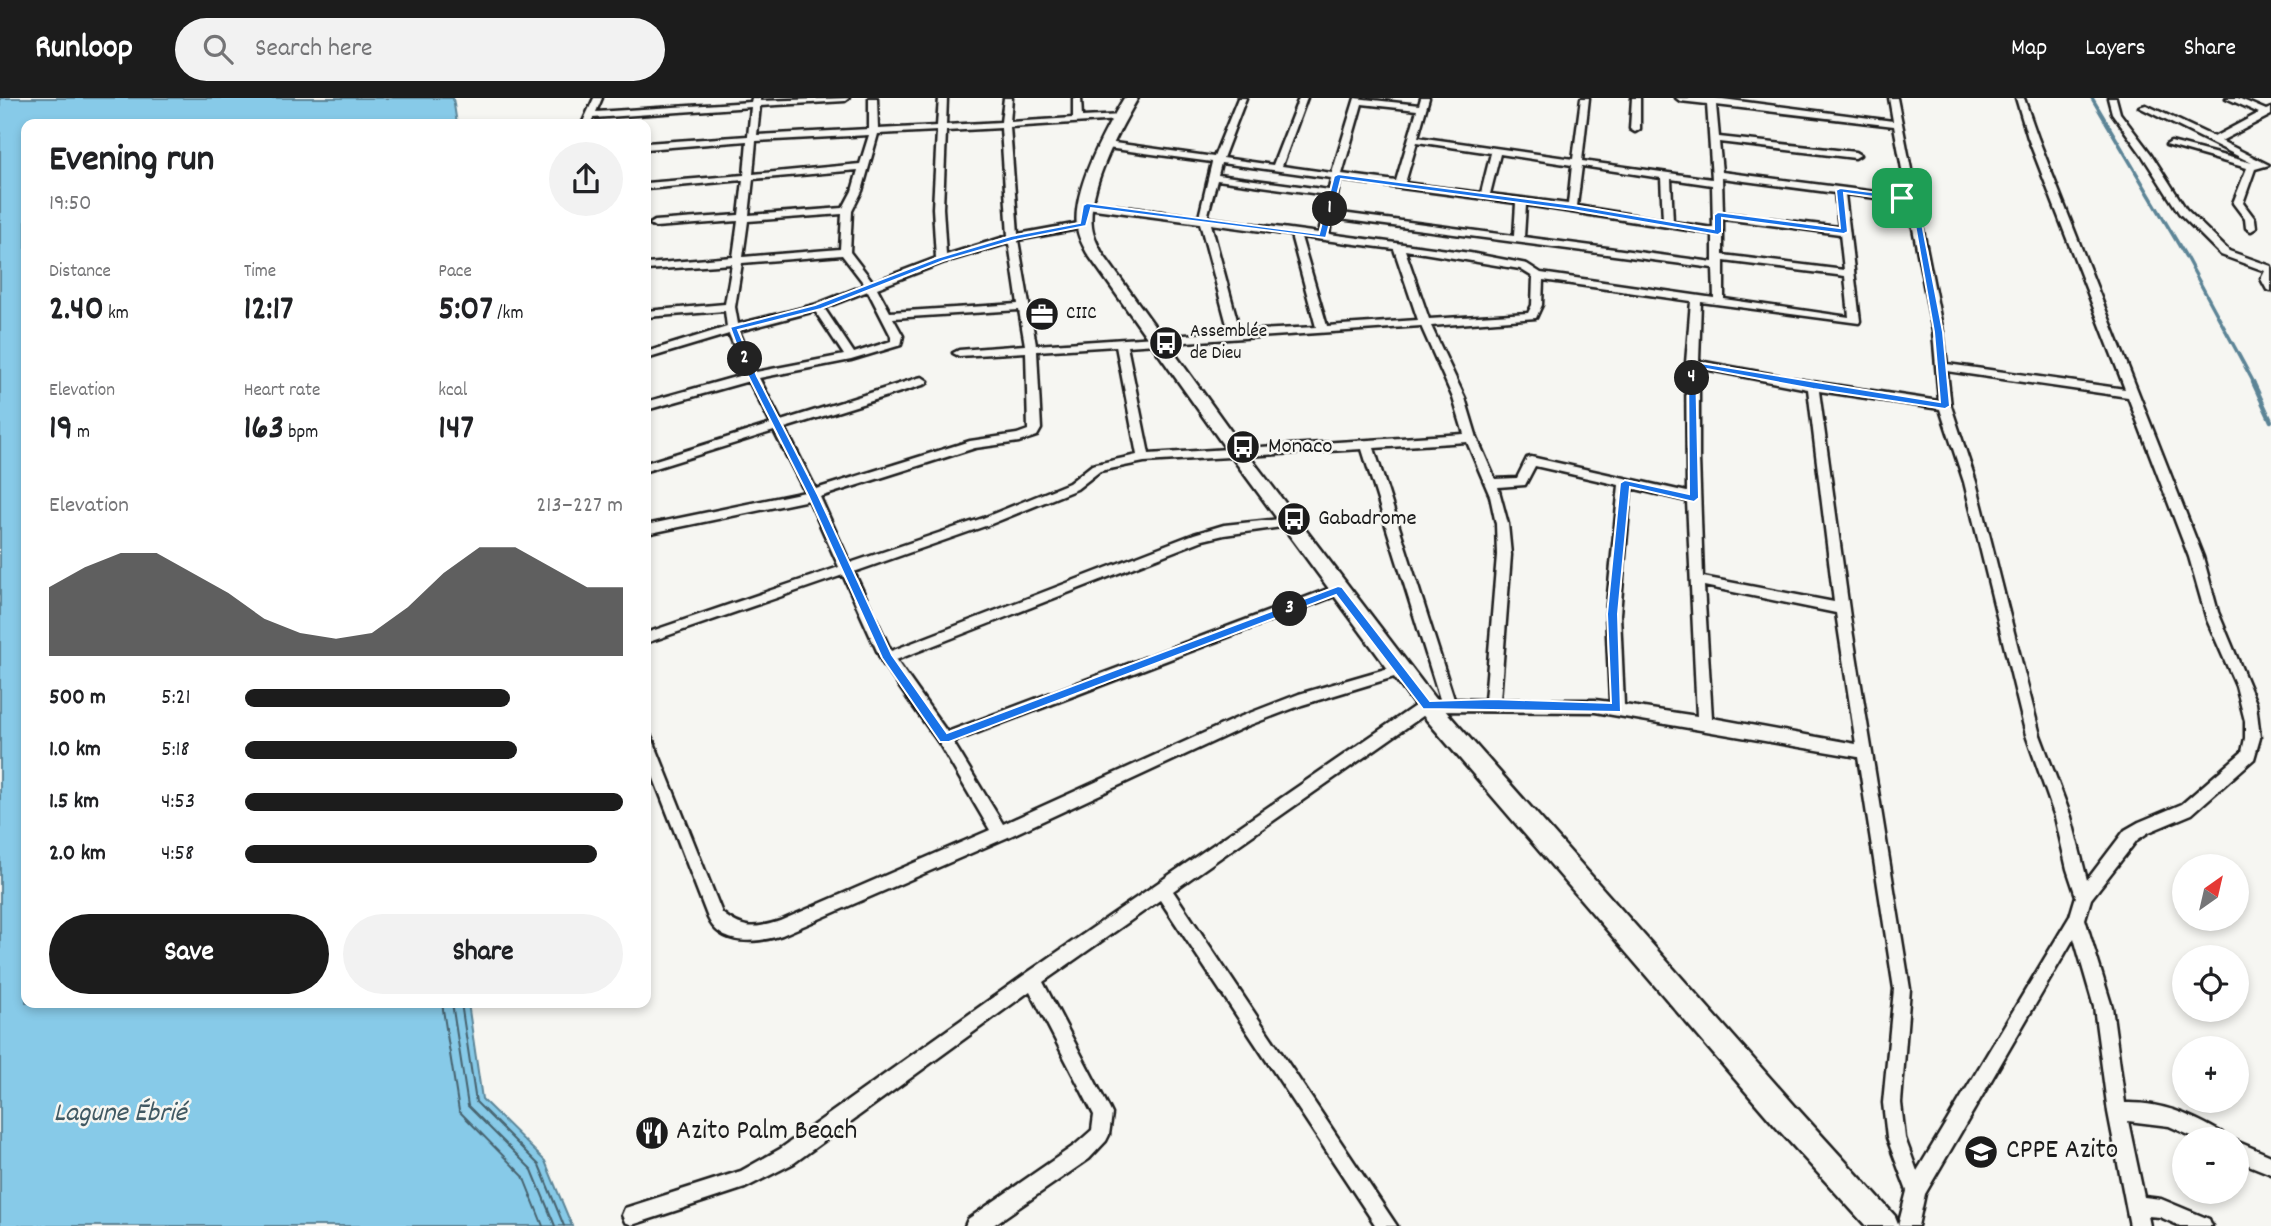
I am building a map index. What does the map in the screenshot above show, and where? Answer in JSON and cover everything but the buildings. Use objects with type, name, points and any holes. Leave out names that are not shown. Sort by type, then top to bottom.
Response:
[{"type":"street","points":[[589,119],[598,98]]},
{"type":"street","points":[[592,115],[755,101],[845,98]]},
{"type":"street","points":[[651,405],[752,376],[851,357],[897,343],[897,336],[872,288],[845,252],[847,211],[857,191],[874,132],[873,98]]},
{"type":"street","points":[[940,260],[938,208],[943,98]]},
{"type":"street","points":[[651,529],[813,495],[985,440],[1019,438],[1033,433],[1031,348],[1013,238],[1005,125],[1008,98]]},
{"type":"street","points":[[1077,98],[1078,121]]},
{"type":"street","points":[[1131,98],[1107,145],[1086,215],[1095,253],[1338,590],[1427,705],[1786,1117],[1885,1226]]},
{"type":"street","points":[[1235,334],[1203,220],[1217,160],[1242,98]]},
{"type":"street","points":[[1276,168],[1303,98]]},
{"type":"street","points":[[1573,208],[1585,98]]},
{"type":"street","points":[[1635,129],[1636,98]]},
{"type":"street","points":[[1680,98],[1898,124]]},
{"type":"street","points":[[1893,98],[1938,332],[1945,406],[1970,482],[2033,735],[2063,817],[2084,897]]},
{"type":"street","points":[[1908,1226],[1916,1191],[2077,919],[2084,897],[2131,835],[2187,809],[2249,755],[2254,743],[2247,699],[2208,603],[2196,556],[2020,98]]},
{"type":"street","points":[[2112,98],[2116,113],[2182,211],[2225,253],[2271,269],[2266,279],[2271,288]]},
{"type":"street","points":[[2230,98],[2268,112]]},
{"type":"street","points":[[1323,236],[1339,162],[1359,99],[1423,103],[1400,184]]},
{"type":"street","points":[[1711,100],[1718,179],[1720,303]]},
{"type":"street","points":[[755,101],[739,260],[730,307],[733,328],[752,376],[813,495],[887,658],[944,739],[1000,833]]},
{"type":"street","points":[[2143,107],[2269,166]]},
{"type":"street","points":[[2216,139],[2268,112]]},
{"type":"street","points":[[651,146],[751,137],[942,129],[1120,117]]},
{"type":"street","points":[[1413,139],[1667,176],[1840,190],[1914,200]]},
{"type":"street","points":[[1714,139],[1855,155]]},
{"type":"street","points":[[1107,145],[1573,208],[1718,232]]},
{"type":"street","points":[[2171,145],[2252,166],[2269,166]]},
{"type":"street","points":[[1485,196],[1496,152]]},
{"type":"street","points":[[2251,228],[2250,219],[2238,203],[2252,166]]},
{"type":"street","points":[[651,186],[862,167]]},
{"type":"street","points":[[1667,176],[1668,222]]},
{"type":"street","points":[[1212,177],[1333,193]]},
{"type":"street","points":[[651,354],[733,328],[818,307],[940,260],[1086,215],[1203,220],[1398,246],[1505,262],[1523,266],[1538,276],[1855,321],[1840,190]]},
{"type":"street","points":[[1519,239],[1521,201]]},
{"type":"street","points":[[655,224],[847,211]]},
{"type":"street","points":[[1328,214],[1519,239],[1850,274]]},
{"type":"street","points":[[1718,215],[1844,232]]},
{"type":"street","points":[[1295,233],[1322,330]]},
{"type":"street","points":[[1398,246],[1425,324],[1459,398],[1502,524],[1504,555],[1492,704]]},
{"type":"street","points":[[651,267],[845,252]]},
{"type":"street","points":[[959,353],[1532,316],[1537,305],[1538,276]]},
{"type":"street","points":[[1696,300],[1692,363],[1694,498],[1705,723]]},
{"type":"street","points":[[651,314],[730,307]]},
{"type":"street","points":[[818,307],[851,357]]},
{"type":"street","points":[[886,315],[1024,307]]},
{"type":"street","points":[[1121,342],[1144,458]]},
{"type":"street","points":[[1692,363],[1813,386],[1945,406]]},
{"type":"street","points":[[1941,367],[2132,394]]},
{"type":"street","points":[[651,465],[922,381]]},
{"type":"street","points":[[1813,386],[1843,609],[1902,989],[1893,1088],[1893,1120],[1898,1146],[1916,1191]]},
{"type":"street","points":[[651,636],[988,522],[1073,486],[1096,468],[1144,458],[1471,438]]},
{"type":"street","points":[[1366,443],[1449,705]]},
{"type":"street","points":[[1490,483],[1521,482],[1531,461],[1694,498]]},
{"type":"street","points":[[1617,708],[1613,614],[1625,483]]},
{"type":"street","points":[[887,658],[1199,537],[1224,530],[1289,522]]},
{"type":"street","points":[[1696,580],[1843,609]]},
{"type":"street","points":[[944,739],[1338,590]]},
{"type":"street","points":[[651,753],[716,918],[731,932],[755,936],[782,928],[1000,833],[1242,722],[1299,700],[1399,670]]},
{"type":"street","points":[[632,1215],[745,1179],[787,1156],[1033,979],[1427,705],[1617,708],[1865,751]]},
{"type":"street","points":[[1163,890],[1387,1226]]},
{"type":"street","points":[[2077,919],[2104,1007],[2117,1112],[2140,1226]]},
{"type":"street","points":[[975,1226],[1082,1152],[1100,1135],[1103,1114],[1033,979]]},
{"type":"street","points":[[2117,1112],[2147,1110],[2164,1113],[2192,1127]]},
{"type":"street","points":[[2249,1156],[2271,1165]]},
{"type":"street","points":[[2138,1206],[2161,1208],[2202,1226]]},
{"type":"water","name":"Lagune Ébrié","points":[[0,98],[453,98],[456,119],[21,119],[21,1008],[469,1008],[482,1099],[545,1161],[572,1226],[0,1226]]},
{"type":"waterway","points":[[2092,98],[2186,257],[2254,383]]},
{"type":"waterway","points":[[2253,382],[2271,421]]},
{"type":"place","name":"CIIC","points":[[1042,314]]},
{"type":"place","name":"Assemblée de Dieu","points":[[1166,343]]},
{"type":"place","name":"Monaco","points":[[1243,447]]},
{"type":"place","name":"Gabadrome","points":[[1294,519]]},
{"type":"place","name":"Azito Palm Beach","points":[[652,1133]]},
{"type":"place","name":"CPPE Azito","points":[[1981,1152]]},
{"type":"route","points":[[1338,176],[1668,222],[1718,232],[1718,215],[1844,232],[1840,190],[1902,198],[1914,200],[1938,332],[1945,406],[1813,386],[1692,363],[1694,498],[1625,483],[1614,580],[1617,708],[1427,705],[1338,590],[944,739],[887,658],[813,495],[752,376],[733,328],[818,307],[940,260],[1013,238],[1084,225],[1087,205],[1323,236],[1338,176]]}]
